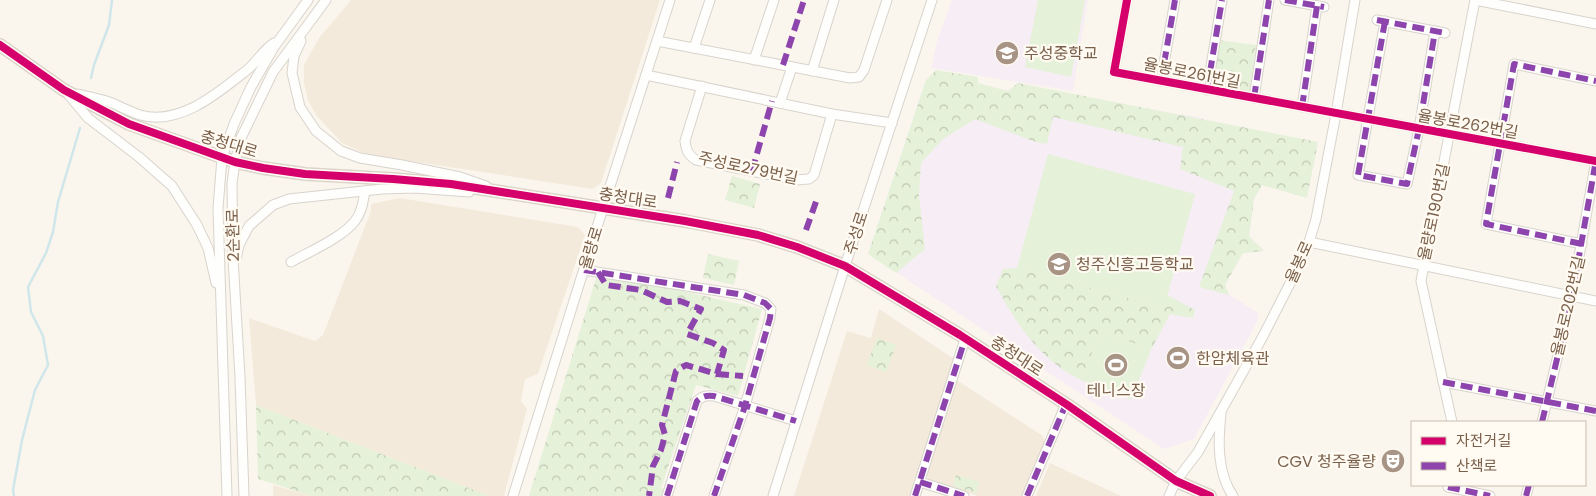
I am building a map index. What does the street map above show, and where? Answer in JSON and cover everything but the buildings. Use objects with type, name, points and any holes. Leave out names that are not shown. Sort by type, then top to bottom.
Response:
[{"type":"main road","name":"충청대로","points":[[0,45],[64,90],[129,124],[235,162],[305,174],[451,184],[758,235],[797,247],[845,266],[965,339],[1066,404],[1176,481],[1210,496]]},
{"type":"street","name":"2순환로","points":[[227,496],[218,208],[222,158],[234,124],[252,87],[280,38],[308,0]]},
{"type":"street","name":"2순환로","points":[[244,496],[234,278],[232,183],[235,162],[241,138],[273,72],[326,0]]},
{"type":"street","name":"율량로","points":[[513,496],[670,0]]},
{"type":"street","points":[[694,48],[710,0]]},
{"type":"street","points":[[754,60],[774,0]]},
{"type":"street","points":[[812,71],[834,0]]},
{"type":"street","points":[[657,41],[850,78],[859,77],[864,70],[887,0]]},
{"type":"street","name":"주성로","points":[[772,496],[932,0]]},
{"type":"street","name":"율봉로261번길","points":[[1127,0],[1114,72],[1336,114]]},
{"type":"street","name":"율봉로261번길","points":[[1161,81],[1176,0]]},
{"type":"street","name":"율봉로261번길","points":[[1207,90],[1222,0]]},
{"type":"street","name":"율봉로261번길","points":[[1254,98],[1269,0]]},
{"type":"street","points":[[1285,0],[1320,7],[1302,107]]},
{"type":"street","name":"율봉로","points":[[1169,496],[1176,481],[1198,452],[1262,338],[1302,260],[1309,242],[1316,219],[1336,114],[1355,0]]},
{"type":"street","points":[[1475,0],[1596,24]]},
{"type":"street","name":"율량로190번길","points":[[1452,421],[1421,281],[1475,0]]},
{"type":"street","points":[[312,18],[294,56],[292,73],[300,107],[316,131],[341,151],[360,158],[460,177],[510,194]]},
{"type":"street","name":"율봉로262번길","points":[[1435,31],[1419,129],[1407,184],[1358,175],[1368,120],[1381,20],[1445,33]]},
{"type":"street","points":[[64,90],[110,102],[140,115],[156,117],[176,114],[202,103],[232,82],[250,68],[268,46],[280,38]]},
{"type":"street","points":[[1582,244],[1486,224],[1514,64],[1596,81]]},
{"type":"street","points":[[780,103],[792,67]]},
{"type":"street","points":[[646,75],[832,114],[892,123]]},
{"type":"street","name":"주성로279번길","points":[[702,86],[685,141],[689,156],[696,160],[796,180],[809,179],[814,175],[832,114]]},
{"type":"street","points":[[64,90],[88,118],[139,157],[172,186],[197,224],[208,248],[221,311]]},
{"type":"street","name":"율봉로262번길","points":[[1336,114],[1596,160]]},
{"type":"street","name":"율봉로202번길","points":[[1542,421],[1572,296],[1596,160]]},
{"type":"street","points":[[234,278],[239,244],[249,226],[273,206],[289,199],[414,188],[510,194]]},
{"type":"street","points":[[291,262],[346,230],[356,220],[362,208],[365,191]]},
{"type":"street","points":[[1309,242],[1596,301]]},
{"type":"street","points":[[584,270],[744,295],[765,303],[771,309],[745,406],[714,496]]},
{"type":"street","points":[[915,496],[965,339]]},
{"type":"street","points":[[1443,382],[1596,411]]},
{"type":"street","points":[[667,496],[697,401],[706,395],[796,421]]},
{"type":"street","points":[[1027,496],[1066,404]]},
{"type":"street","points":[[1221,410],[1220,452],[1223,473],[1233,496]]},
{"type":"street","points":[[920,482],[964,496]]},
{"type":"street","points":[[1447,489],[1490,496]]},
{"type":"shaded area","points":[[351,0],[660,0],[601,183],[593,189],[410,161],[364,153],[342,143],[316,115],[308,100],[304,83],[304,65],[319,38]]},
{"type":"shaded area","name":"주성중학교","points":[[952,0],[1088,0],[1073,91],[931,68],[938,38]]},
{"type":"shaded area","name":"청주신흥고등학교","points":[[926,79],[1200,117],[1208,121],[1262,185],[1254,199],[1249,236],[1264,251],[1243,253],[1225,285],[1230,295],[1258,313],[1258,320],[1194,439],[1164,449],[868,254]]},
{"type":"shaded area","points":[[400,198],[578,227],[585,235],[538,374],[525,379],[521,401],[527,409],[504,496],[489,496],[256,405],[249,318],[315,341],[323,335],[371,211],[371,204]]},
{"type":"shaded area","points":[[879,309],[954,359],[909,496],[794,496],[847,331],[871,338]]},
{"type":"shaded area","points":[[955,379],[1043,436],[1046,447],[1025,496],[978,496],[931,481],[926,476]]},
{"type":"shaded area","points":[[1050,463],[1121,496],[1036,496]]},
{"type":"shaded area","points":[[273,485],[313,496],[273,496]]},
{"type":"green space","points":[[1038,0],[1085,0],[1071,77],[1025,67]]},
{"type":"green space","points":[[1218,40],[1256,45],[1249,94],[1212,88]]},
{"type":"green space","points":[[936,70],[978,77],[978,83],[1008,91],[1018,83],[1318,142],[1307,198],[1262,185],[1254,199],[1249,236],[1264,251],[1243,253],[1225,285],[1229,295],[1199,287],[1234,191],[1180,169],[1183,147],[1053,117],[1047,144],[1036,142],[975,119],[943,139],[921,163],[919,195],[925,249],[896,273],[868,254],[926,80]]},
{"type":"green space","points":[[1048,154],[1195,194],[1164,308],[1017,268]]},
{"type":"green space","points":[[732,176],[760,184],[754,208],[725,200]]},
{"type":"green space","points":[[708,254],[739,261],[734,285],[703,278]]},
{"type":"green space","points":[[1017,268],[1164,308],[1167,295],[1195,310],[1193,318],[1170,314],[1151,350],[1101,330],[1081,380],[1053,362],[1031,340],[1021,328],[996,286],[1003,269]]},
{"type":"green space","points":[[598,272],[762,309],[738,396],[696,385],[661,488],[665,489],[663,496],[529,496]]},
{"type":"green space","name":"테니스장","points":[[1101,330],[1151,350],[1131,400],[1081,380]]},
{"type":"green space","points":[[877,338],[896,345],[886,372],[867,365]]},
{"type":"green space","points":[[256,405],[489,496],[313,496],[258,479]]},
{"type":"green space","points":[[956,475],[979,482],[976,493],[953,486]]},
{"type":"waterway","points":[[91,78],[109,25],[112,0]]},
{"type":"waterway","points":[[14,496],[13,490],[22,440],[35,390],[48,365],[43,336],[31,312],[28,287],[46,253],[53,232],[58,202],[80,128]]},
{"type":"marked path","points":[[783,65],[804,0]]},
{"type":"marked path","points":[[1161,81],[1175,0]]},
{"type":"marked path","points":[[1207,90],[1222,0]]},
{"type":"marked path","points":[[1254,98],[1269,0]]},
{"type":"marked path","points":[[1285,0],[1324,7]]},
{"type":"marked path","points":[[1302,107],[1317,6]]},
{"type":"marked path","points":[[1377,20],[1445,33]]},
{"type":"marked path","points":[[1385,21],[1358,175],[1407,184],[1419,129],[1435,31]]},
{"type":"marked path","points":[[1582,244],[1486,224],[1514,64],[1596,81]]},
{"type":"marked path","points":[[752,171],[772,101]]},
{"type":"marked path","points":[[1542,421],[1572,296],[1596,160]]},
{"type":"marked path","points":[[668,198],[677,162]]},
{"type":"marked path","points":[[806,230],[818,196]]},
{"type":"marked path","points":[[584,270],[744,295],[765,303],[771,309],[745,406],[714,496]]},
{"type":"marked path","points":[[598,272],[606,285],[641,290],[667,302],[680,301],[701,309],[687,334],[713,343],[724,350],[717,374],[686,365],[676,371],[662,425],[665,435],[661,450],[653,466],[649,496]]},
{"type":"marked path","points":[[915,496],[965,339]]},
{"type":"marked path","points":[[717,374],[743,376]]},
{"type":"marked path","points":[[1443,382],[1596,411]]},
{"type":"marked path","points":[[667,496],[697,401],[701,398],[714,396],[796,421]]},
{"type":"marked path","points":[[1027,496],[1066,404]]},
{"type":"marked path","points":[[920,482],[964,496]]},
{"type":"marked path","points":[[1526,496],[1529,486]]},
{"type":"marked path","points":[[1448,487],[1490,496]]},
{"type":"cycle path","points":[[1127,0],[1114,72],[1596,161]]},
{"type":"cycle path","points":[[0,45],[64,90],[129,124],[235,162],[305,174],[451,184],[685,221],[758,235],[797,247],[845,266],[960,335],[1066,404],[1176,481],[1210,496]]},
{"type":"place","name":"주성중학교","points":[[1007,53]]},
{"type":"place","name":"청주신흥고등학교","points":[[1059,264]]},
{"type":"place","name":"한암체육관","points":[[1178,358]]},
{"type":"place","name":"테니스장","points":[[1116,365]]},
{"type":"place","name":"CGV 청주율량","points":[[1393,461]]}]
